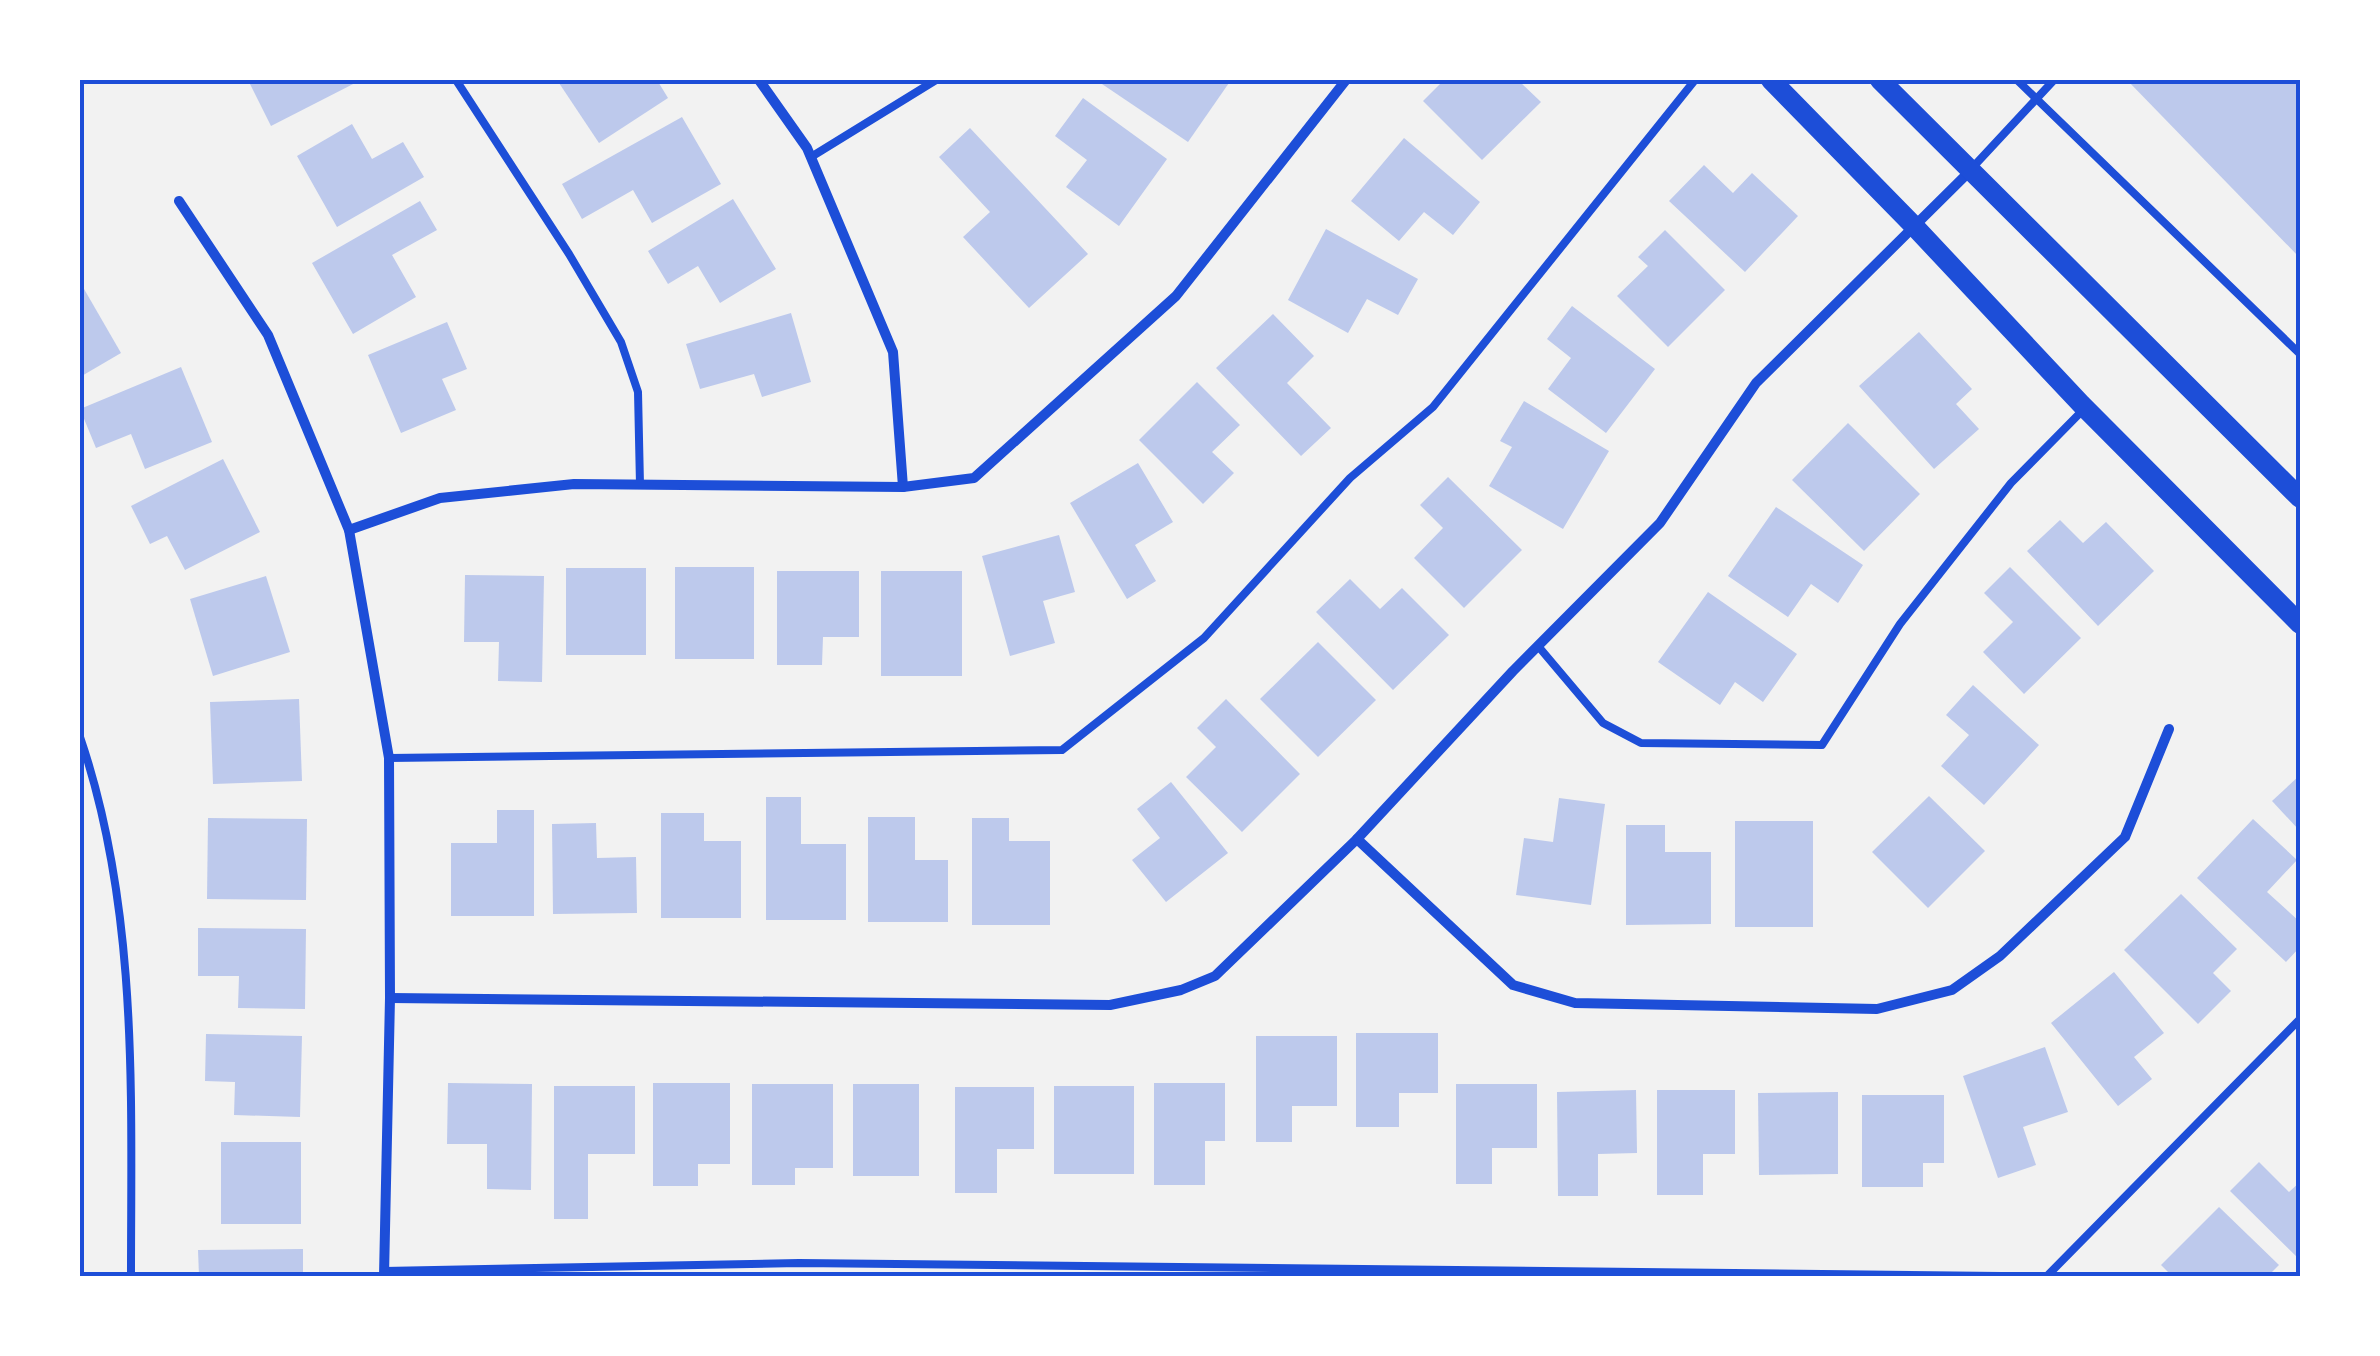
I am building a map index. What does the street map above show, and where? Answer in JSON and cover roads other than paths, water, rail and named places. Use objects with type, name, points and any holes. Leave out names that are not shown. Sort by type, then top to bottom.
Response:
[{"type":"main road","points":[[1771,80],[2085,408],[2300,624]]},
{"type":"main road","points":[[1880,80],[2300,498]]},
{"type":"street","points":[[759,80],[811,157],[893,352],[904,488]]},
{"type":"street","points":[[348,530],[440,498],[574,484],[904,488],[974,478],[1176,296],[1346,80]]},
{"type":"street","points":[[390,998],[1110,1005],[1180,990],[1215,976],[1357,840],[1538,646],[1660,523],[1756,383],[1970,171]]},
{"type":"street","points":[[179,201],[268,335],[348,530],[389,758],[390,998],[384,1274]]},
{"type":"street","points":[[1357,840],[1513,985],[1574,1003],[1878,1009],[1952,990],[2000,956],[2125,837],[2169,729]]},
{"type":"lane","points":[[456,80],[569,254],[620,342],[638,392],[640,485]]},
{"type":"lane","points":[[811,157],[936,80]]},
{"type":"lane","points":[[389,758],[1062,750],[1204,638],[1350,478],[1432,407],[1695,80]]},
{"type":"lane","points":[[2017,80],[2300,354]]},
{"type":"lane","points":[[1970,171],[2054,80]]},
{"type":"lane","points":[[1538,646],[1603,722],[1641,743],[1822,745],[1912,609],[2010,483],[2085,408]]},
{"type":"lane","points":[[80,737],[101,810],[118,910],[130,1030],[130,1276]]},
{"type":"lane","points":[[2047,1276],[2300,1019]]},
{"type":"lane","points":[[384,1274],[798,1263],[2001,1276]]}]
